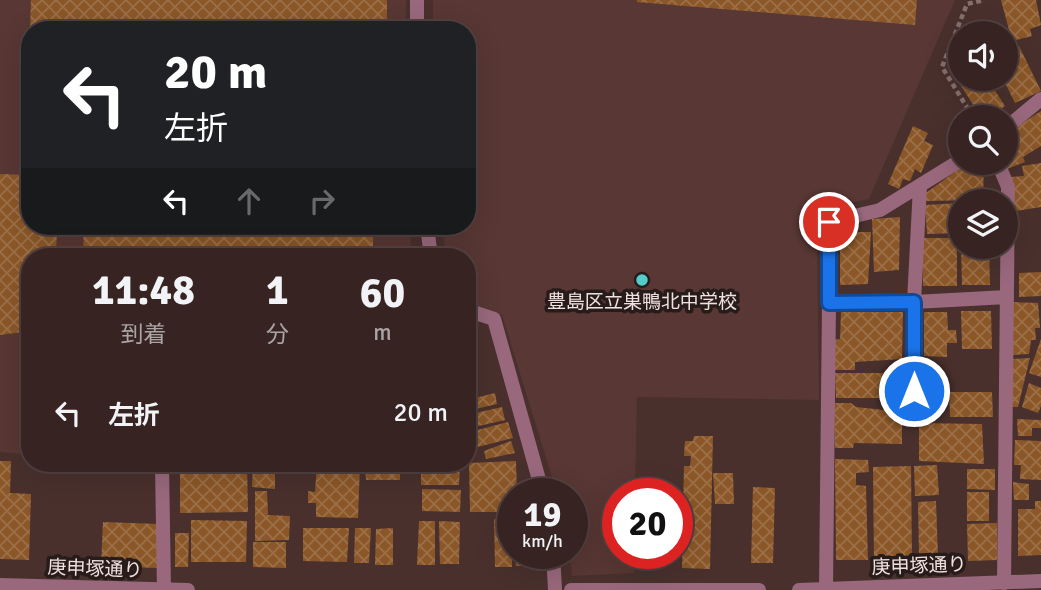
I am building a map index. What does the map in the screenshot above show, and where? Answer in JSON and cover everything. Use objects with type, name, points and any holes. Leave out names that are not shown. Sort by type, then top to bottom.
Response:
[{"type":"street","points":[[417,0],[417,21]]},
{"type":"street","points":[[1018,118],[1041,99]]},
{"type":"street","points":[[826,589],[829,222],[880,210],[948,168]]},
{"type":"street","points":[[1003,175],[1008,187],[1003,583]]},
{"type":"street","points":[[914,391],[914,302],[920,186]]},
{"type":"street","points":[[829,303],[1007,297]]},
{"type":"street","points":[[476,313],[494,319],[539,478]]},
{"type":"street","points":[[162,472],[164,590]]},
{"type":"street","points":[[554,569],[555,590]]},
{"type":"street","name":"庚申塚通り","points":[[799,590],[1041,581]]},
{"type":"street","name":"庚申塚通り","points":[[0,585],[188,590]]},
{"type":"street","points":[[571,590],[760,590]]},
{"type":"path","points":[[966,105],[942,67],[967,4],[984,0]]},
{"type":"shaded area","points":[[0,0],[406,0],[406,21],[21,21],[21,235],[410,235],[411,248],[21,248],[21,454],[0,452]]},
{"type":"shaded area","name":"豊島区立巣鴨北中学校","points":[[433,0],[955,0],[869,199],[828,207],[817,224],[819,400],[637,397],[635,478],[602,478],[602,569],[634,569],[634,573],[572,576],[571,569],[588,569],[588,478],[552,478],[502,315],[476,305],[476,248],[445,248],[443,235],[476,235],[476,21],[433,21]]},
{"type":"building","points":[[31,0],[387,0],[387,21],[30,21]]},
{"type":"building","points":[[637,0],[917,0],[915,25]]},
{"type":"building","points":[[1001,0],[1036,0],[1041,25],[1030,29],[1032,36],[1018,40],[1018,21],[1007,21]]},
{"type":"building","points":[[1018,46],[1041,91],[1015,103],[1009,91],[1018,91]]},
{"type":"building","points":[[964,91],[995,91],[1004,105],[973,105]]},
{"type":"building","points":[[1041,111],[1041,146],[1023,157],[1025,162],[1018,165],[1018,126]]},
{"type":"building","points":[[913,126],[928,133],[924,141],[933,145],[921,173],[915,169],[910,181],[903,179],[899,189],[888,184]]},
{"type":"building","points":[[1041,163],[1041,207],[1018,211],[1018,189],[1013,189],[1011,177],[1024,176],[1022,166]]},
{"type":"building","points":[[0,174],[21,175],[21,235],[57,235],[56,248],[21,248],[21,332],[0,335]]},
{"type":"building","points":[[951,175],[984,175],[983,189],[948,189],[948,201],[925,201],[926,193]]},
{"type":"building","points":[[948,204],[948,233],[927,234],[925,205]]},
{"type":"building","points":[[900,217],[899,270],[874,272],[872,219]]},
{"type":"building","points":[[840,232],[871,232],[868,284],[840,285]]},
{"type":"building","points":[[84,235],[373,235],[373,248],[83,248]]},
{"type":"building","points":[[922,238],[948,238],[948,259],[957,259],[957,286],[923,286]]},
{"type":"building","points":[[961,259],[989,259],[990,285],[962,285]]},
{"type":"building","points":[[1041,272],[1041,296],[1019,297],[1019,273]]},
{"type":"building","points":[[1012,302],[1038,303],[1040,328],[1035,328],[1036,340],[1031,340],[1029,354],[1012,355]]},
{"type":"building","points":[[961,311],[991,311],[992,349],[962,349]]},
{"type":"building","points":[[841,312],[903,312],[902,359],[855,362],[855,370],[835,370],[834,340],[840,339]]},
{"type":"building","points":[[924,312],[947,312],[948,330],[956,330],[957,343],[947,343],[947,357],[924,356]]},
{"type":"building","points":[[1041,339],[1041,377],[1029,373]]},
{"type":"building","points":[[1030,358],[1018,407],[1011,407],[1011,359]]},
{"type":"building","points":[[835,373],[901,373],[902,398],[836,398]]},
{"type":"building","points":[[1029,383],[1041,388],[1041,406],[1038,413],[1022,407]]},
{"type":"building","points":[[949,392],[992,392],[993,417],[950,417]]},
{"type":"building","points":[[495,393],[497,404],[476,409],[476,398]]},
{"type":"building","points":[[834,403],[851,403],[856,407],[902,412],[902,444],[854,443],[853,448],[835,448]]},
{"type":"building","points":[[502,407],[505,420],[476,427],[476,413]]},
{"type":"building","points":[[1017,419],[1041,420],[1041,428],[1032,428],[1032,436],[1018,436]]},
{"type":"building","points":[[508,422],[513,438],[476,447],[476,430]]},
{"type":"building","points":[[919,423],[982,424],[984,464],[919,461]]},
{"type":"building","points":[[694,436],[713,436],[710,569],[693,568],[693,478],[684,478],[684,466],[690,466],[691,456],[684,456],[685,441],[693,441]]},
{"type":"building","points":[[1015,440],[1041,441],[1041,480],[1020,479],[1021,465],[1014,465]]},
{"type":"building","points":[[511,441],[515,453],[486,459],[484,451]]},
{"type":"building","points":[[835,459],[868,460],[869,472],[856,473],[856,485],[866,486],[868,560],[836,560]]},
{"type":"building","points":[[0,461],[11,461],[10,493],[31,494],[29,560],[0,559]]},
{"type":"building","points":[[516,461],[517,478],[497,478],[497,512],[470,512],[469,472],[476,472],[476,463]]},
{"type":"building","points":[[937,465],[939,495],[915,496],[914,466]]},
{"type":"building","points":[[911,466],[912,561],[874,562],[873,467]]},
{"type":"building","points":[[967,469],[995,469],[995,490],[967,489]]},
{"type":"building","points":[[180,472],[247,472],[248,512],[180,513]]},
{"type":"building","points":[[253,472],[275,472],[275,489],[252,487]]},
{"type":"building","points":[[316,472],[360,472],[358,518],[316,517],[316,503],[308,503],[308,491],[315,492]]},
{"type":"building","points":[[366,472],[400,472],[400,480],[366,480]]},
{"type":"building","points":[[421,472],[460,472],[459,485],[421,485]]},
{"type":"building","points":[[713,473],[733,473],[734,504],[715,504]]},
{"type":"building","points":[[1013,482],[1029,484],[1029,500],[1014,500]]},
{"type":"building","points":[[753,487],[775,488],[773,563],[751,563]]},
{"type":"building","points":[[422,489],[461,490],[460,512],[422,511]]},
{"type":"building","points":[[255,491],[267,491],[268,515],[290,516],[289,540],[255,541]]},
{"type":"building","points":[[967,492],[989,492],[989,521],[967,521]]},
{"type":"building","points":[[936,501],[938,555],[919,557],[918,502]]},
{"type":"building","points":[[1035,501],[1041,501],[1041,555],[1018,556],[1018,509],[1035,509]]},
{"type":"building","points":[[494,519],[497,519],[495,567]]},
{"type":"building","points":[[191,520],[247,521],[246,562],[191,562]]},
{"type":"building","points":[[419,521],[435,521],[435,565],[417,565]]},
{"type":"building","points":[[439,521],[460,522],[459,564],[440,564]]},
{"type":"building","points":[[103,522],[158,524],[157,568],[101,566]]},
{"type":"building","points":[[997,523],[997,560],[968,561],[967,524]]},
{"type":"building","points":[[303,528],[349,528],[347,562],[303,561]]},
{"type":"building","points":[[355,528],[371,528],[369,563],[354,563]]},
{"type":"building","points":[[393,528],[393,565],[375,565],[376,529]]},
{"type":"building","points":[[175,533],[189,533],[188,567],[175,567]]},
{"type":"building","points":[[253,542],[286,542],[286,568],[253,567]]},
{"type":"place","name":"豊島区立巣鴨北中学校","points":[[642,280]]},
{"type":"route","points":[[829,222],[829,303],[914,302],[914,391]]}]
